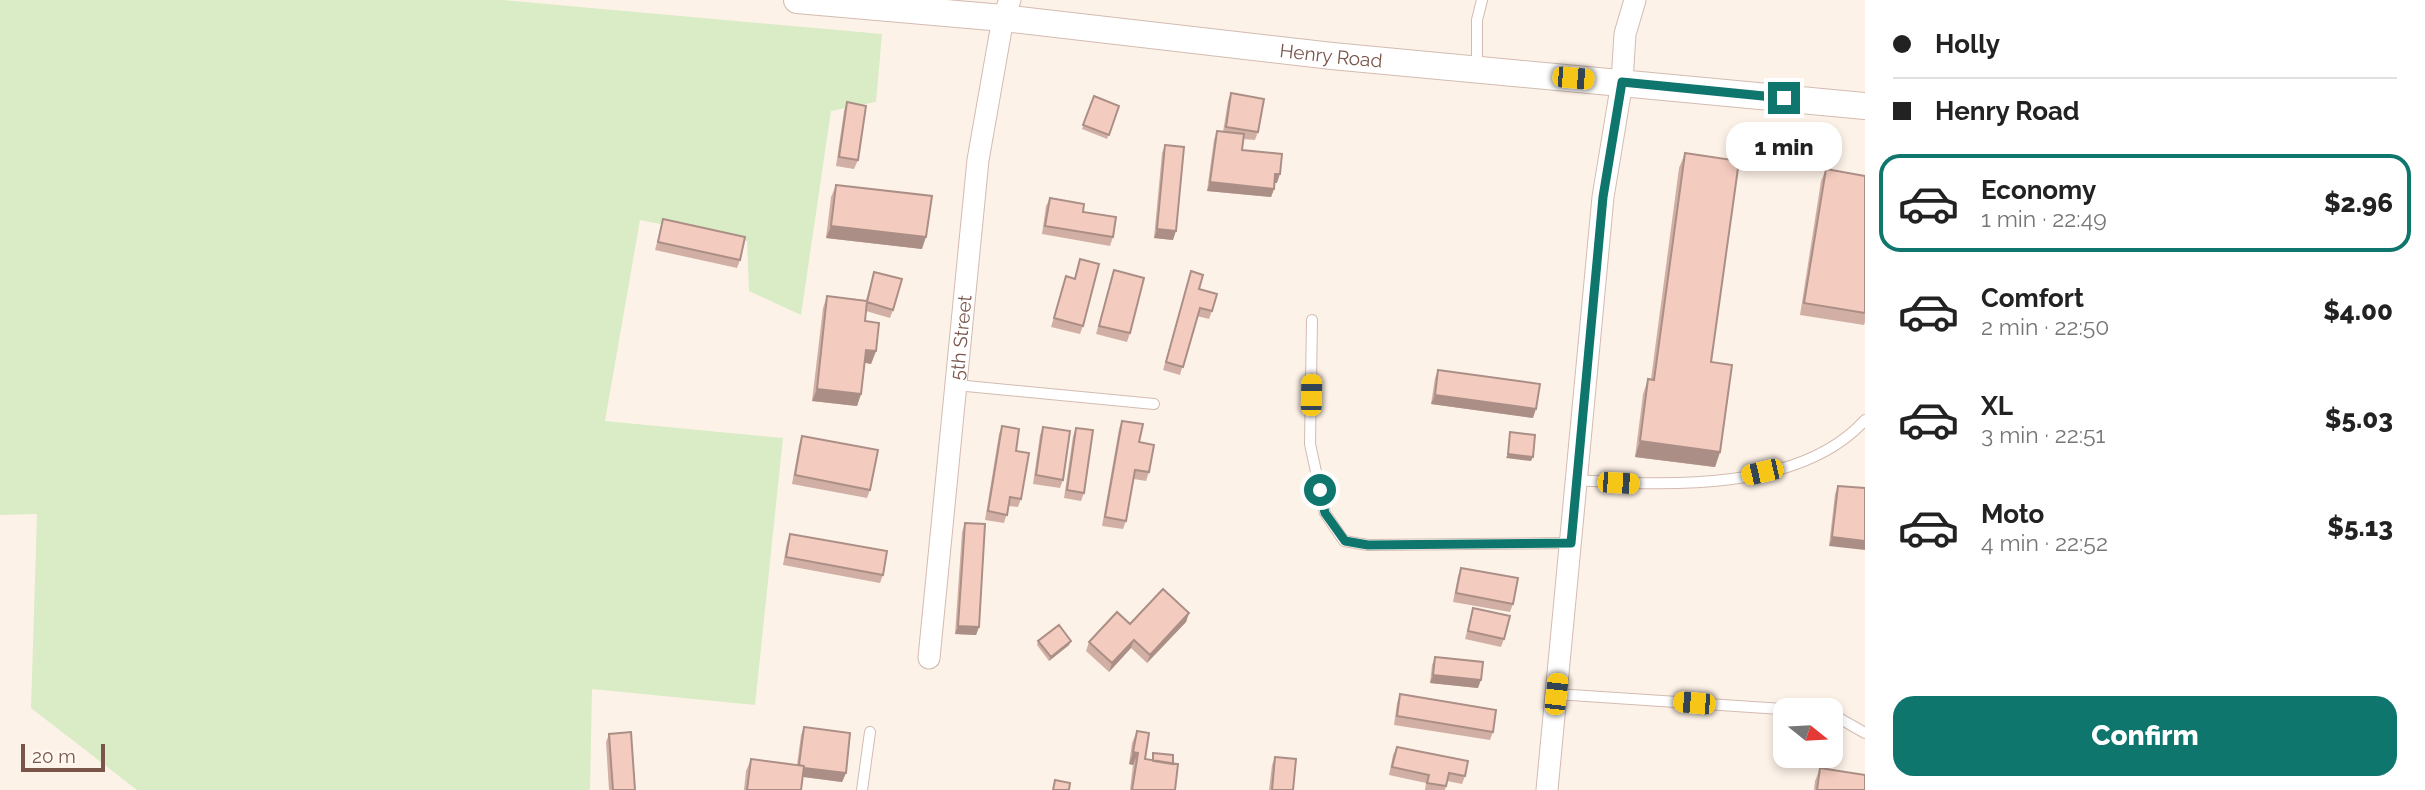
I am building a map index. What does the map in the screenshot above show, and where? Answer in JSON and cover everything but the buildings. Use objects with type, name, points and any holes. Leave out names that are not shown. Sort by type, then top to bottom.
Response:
[{"type":"street","name":"Henry Road","points":[[797,0],[1006,9],[1477,69],[1865,106]]},
{"type":"street","points":[[1547,790],[1603,197],[1622,82],[1625,34],[1635,0]]},
{"type":"street","name":"5th Street","points":[[929,658],[978,160],[1006,9]]},
{"type":"lane","points":[[1477,69],[1477,20],[1482,0]]},
{"type":"lane","points":[[1312,320],[1310,444],[1325,513],[1345,541],[1368,545],[1571,543]]},
{"type":"lane","points":[[956,385],[1154,404]]},
{"type":"lane","points":[[1577,480],[1674,484],[1742,477],[1803,463],[1850,436],[1865,420]]},
{"type":"lane","points":[[1556,694],[1773,708]]},
{"type":"lane","points":[[1843,720],[1865,733]]},
{"type":"lane","points":[[862,790],[870,732]]},
{"type":"green space","points":[[0,0],[502,0],[882,34],[876,102],[831,111],[801,315],[749,291],[747,241],[640,220],[605,421],[783,438],[755,705],[592,689],[590,790],[137,790],[31,708],[37,514],[0,515]]},
{"type":"route","points":[[1320,490],[1325,513],[1345,541],[1368,545],[1571,543],[1603,197],[1622,82],[1784,98]]}]
